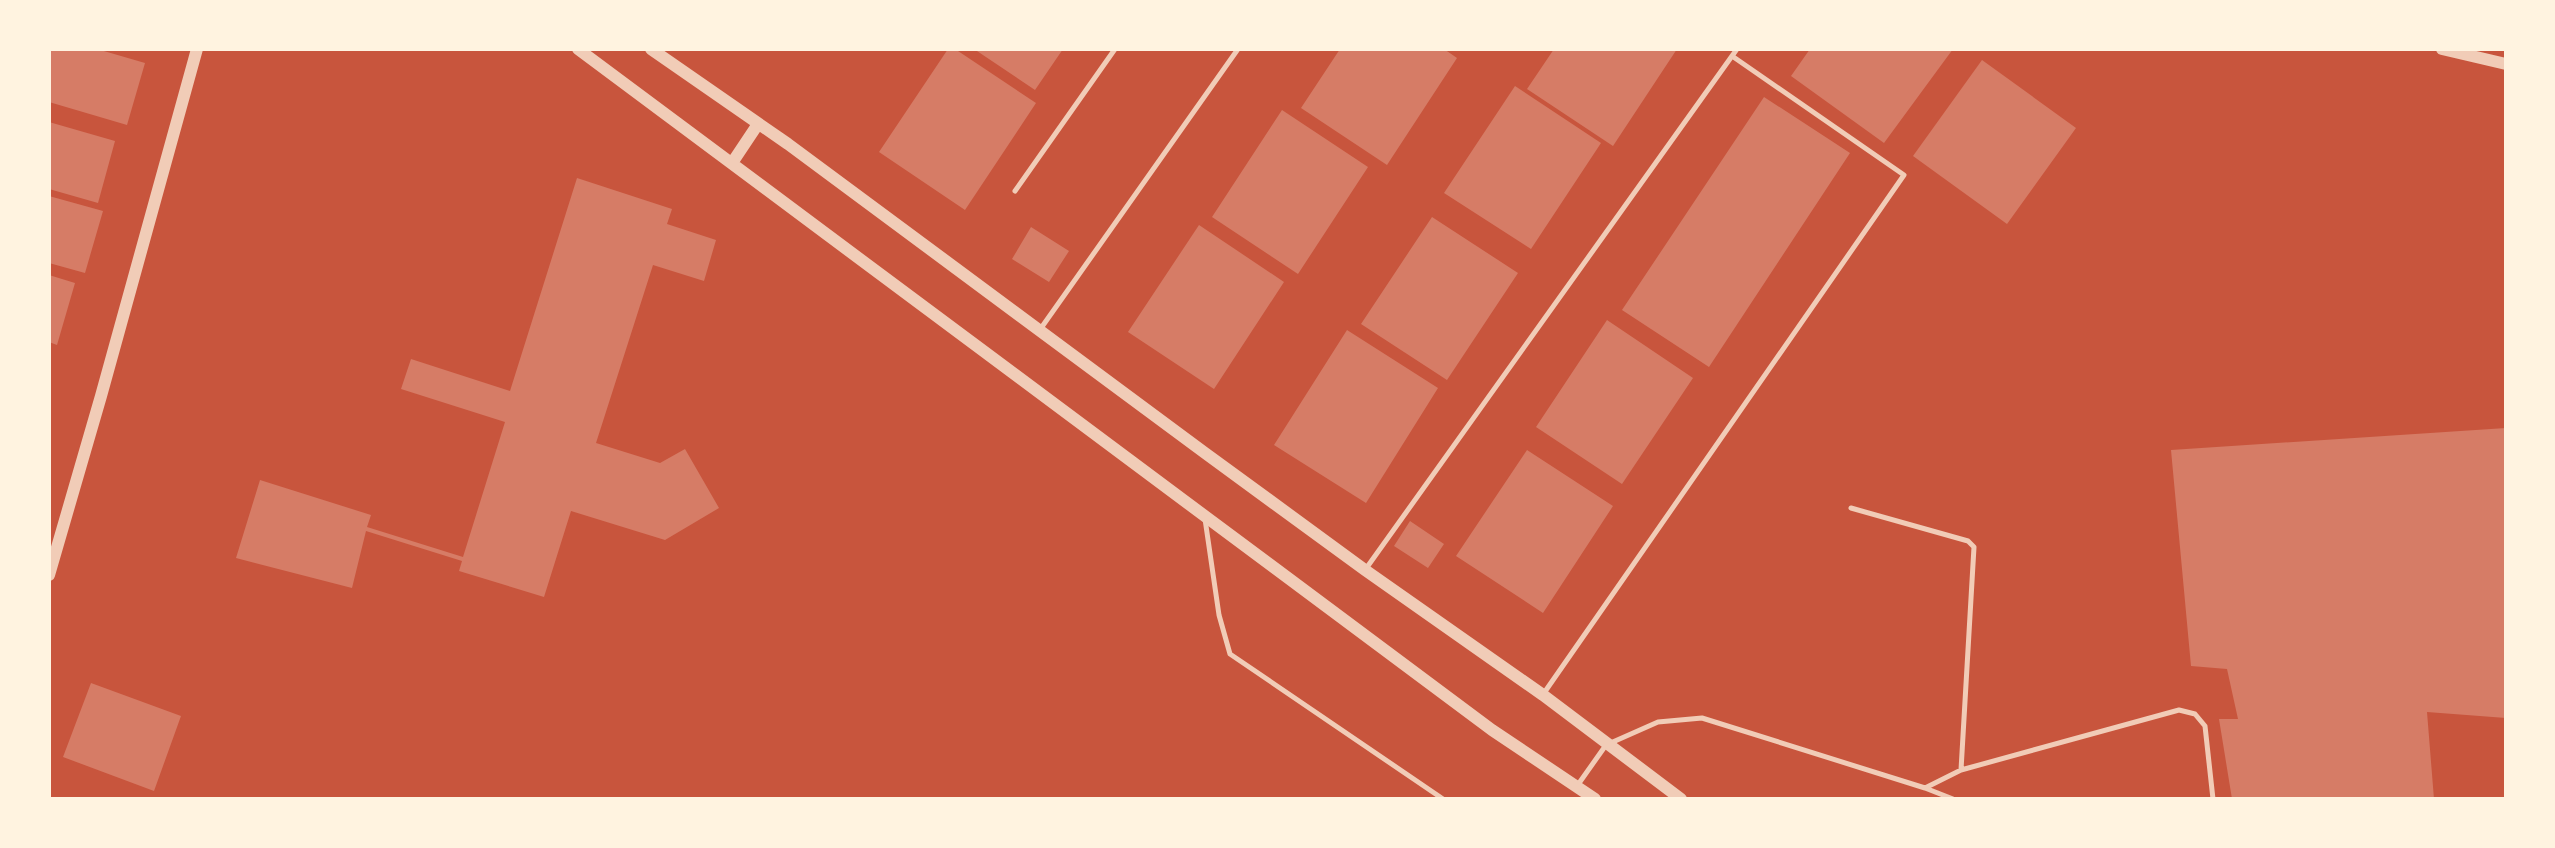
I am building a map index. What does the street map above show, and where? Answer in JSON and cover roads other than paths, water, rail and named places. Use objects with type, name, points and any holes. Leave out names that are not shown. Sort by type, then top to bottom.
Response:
[{"type":"street","points":[[49,575],[102,396],[197,49]]},
{"type":"street","points":[[578,49],[1492,730],[1595,799]]},
{"type":"street","points":[[651,49],[758,124],[1365,570],[1543,695],[1681,799]]},
{"type":"street","points":[[2442,49],[2506,64]]},
{"type":"street","points":[[732,163],[758,124]]},
{"type":"lane","points":[[1015,191],[1115,49]]},
{"type":"lane","points":[[1039,331],[1238,49]]},
{"type":"lane","points":[[1365,570],[1737,49]]},
{"type":"lane","points":[[1543,695],[1904,175],[1732,56]]},
{"type":"lane","points":[[1851,508],[1968,541],[1974,547],[1961,770]]},
{"type":"lane","points":[[1205,517],[1219,615],[1230,654],[1443,799]]},
{"type":"lane","points":[[1925,788],[1961,770],[2179,710],[2195,714],[2205,726],[2213,799]]},
{"type":"lane","points":[[1577,786],[1606,745],[1658,722],[1702,718],[1953,799]]}]
